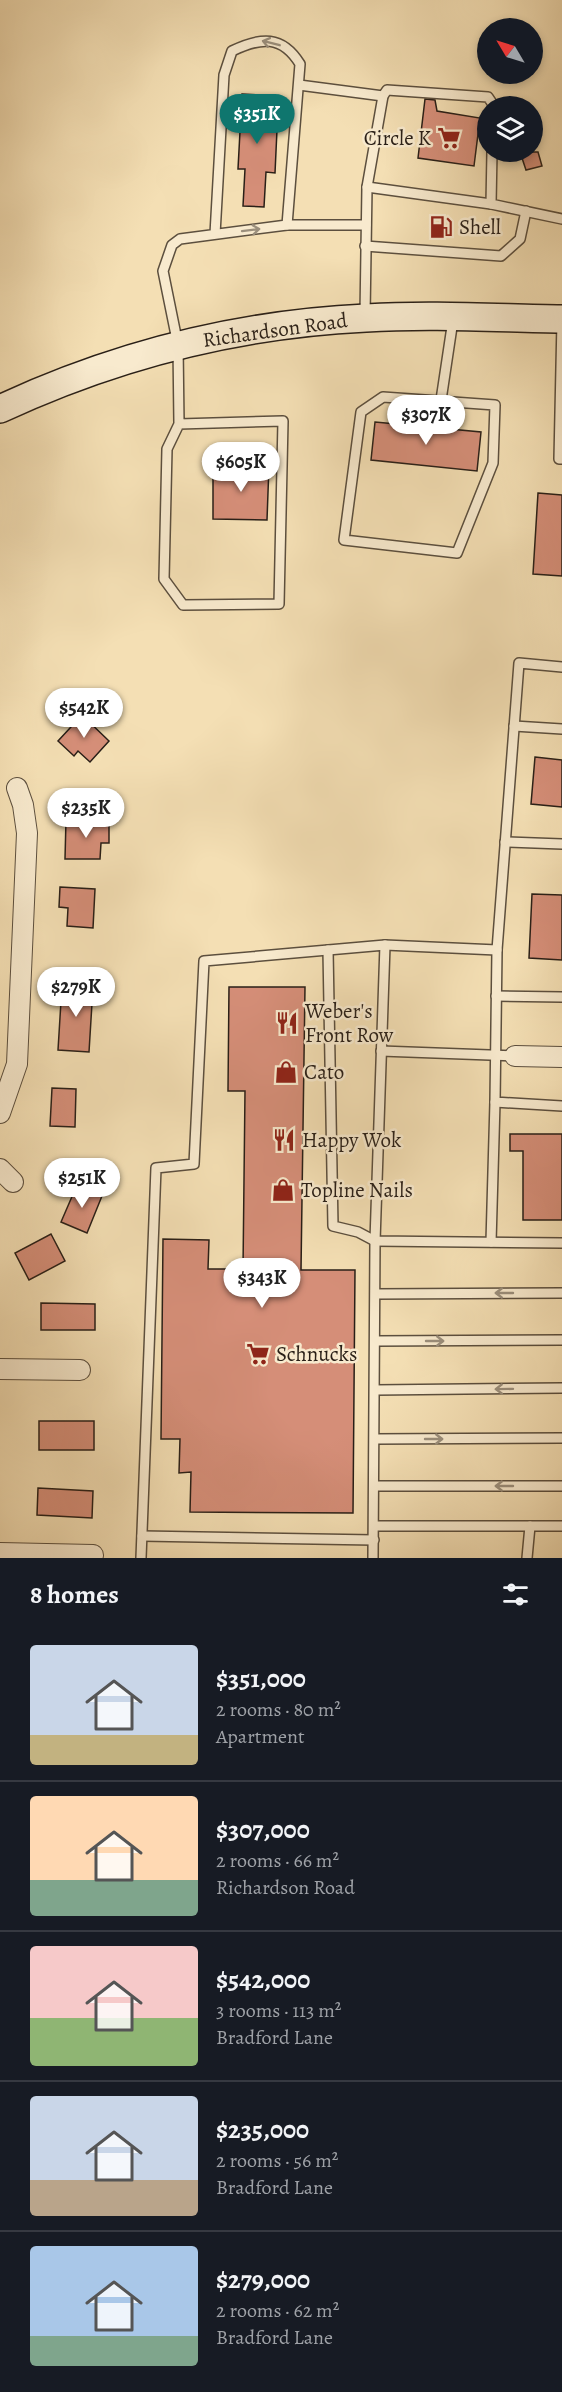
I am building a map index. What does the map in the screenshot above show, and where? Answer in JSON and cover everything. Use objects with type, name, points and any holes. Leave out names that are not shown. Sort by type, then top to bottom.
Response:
[{"type":"street","name":"Richardson Road","points":[[0,409],[62,382],[178,345],[274,326],[366,318],[562,319]]},
{"type":"street","points":[[0,1113],[17,1064],[27,833],[23,806],[17,788]]},
{"type":"street","points":[[506,1055],[562,1057]]},
{"type":"street","points":[[0,1369],[80,1370]]},
{"type":"street","points":[[0,1553],[93,1555]]},
{"type":"lane","points":[[215,234],[224,75],[232,51],[254,41],[271,41],[292,51],[300,64],[287,225]]},
{"type":"lane","points":[[299,85],[383,96]]},
{"type":"lane","points":[[366,318],[365,246],[368,187],[383,96],[387,90],[477,96]]},
{"type":"lane","points":[[491,204],[492,162]]},
{"type":"lane","points":[[368,187],[491,204],[562,219]]},
{"type":"lane","points":[[365,246],[501,256],[520,239],[526,212]]},
{"type":"lane","points":[[179,424],[283,421],[279,604],[183,604],[164,579],[167,449],[179,424],[178,345],[163,271],[172,245],[180,239],[287,225],[366,225]]},
{"type":"lane","points":[[441,400],[453,317]]},
{"type":"lane","points":[[562,319],[559,459],[562,459]]},
{"type":"lane","points":[[383,397],[441,400],[495,405],[493,463],[457,553],[344,540],[362,412],[383,397]]},
{"type":"lane","points":[[490,1242],[495,1102],[506,1055],[496,996],[497,950],[519,663],[562,667]]},
{"type":"lane","points":[[514,726],[562,729]]},
{"type":"lane","points":[[505,842],[562,844]]},
{"type":"lane","points":[[141,1558],[156,1168],[194,1164],[204,961],[385,945],[497,950]]},
{"type":"lane","points":[[374,1558],[375,1241],[385,945]]},
{"type":"lane","points":[[328,950],[333,1226],[357,1232],[375,1241],[562,1243]]},
{"type":"lane","points":[[496,996],[562,997]]},
{"type":"lane","points":[[381,1051],[506,1055]]},
{"type":"lane","points":[[495,1102],[562,1106]]},
{"type":"lane","points":[[376,1294],[562,1293]]},
{"type":"lane","points":[[376,1341],[562,1340]]},
{"type":"lane","points":[[376,1390],[562,1388]]},
{"type":"lane","points":[[375,1439],[562,1438]]},
{"type":"lane","points":[[375,1486],[562,1486]]},
{"type":"lane","points":[[374,1526],[562,1526]]},
{"type":"lane","points":[[526,1558],[530,1526]]},
{"type":"lane","points":[[142,1536],[374,1540]]},
{"type":"building","points":[[242,94],[275,96],[275,107],[278,108],[275,173],[266,172],[264,207],[243,206],[245,169],[238,169]]},
{"type":"building","name":"Circle K","points":[[425,99],[435,100],[437,111],[477,118],[474,166],[418,158]]},
{"type":"building","points":[[523,162],[541,162],[542,166],[526,170]]},
{"type":"building","points":[[375,422],[481,432],[477,471],[371,460]]},
{"type":"building","points":[[243,465],[269,465],[267,520],[213,519],[213,469],[243,470]]},
{"type":"building","points":[[538,493],[562,495],[562,576],[533,574]]},
{"type":"building","points":[[82,715],[109,741],[90,762],[78,751],[74,756],[58,741]]},
{"type":"building","points":[[535,757],[562,760],[562,807],[531,804]]},
{"type":"building","points":[[66,820],[109,821],[109,843],[101,843],[100,859],[65,859]]},
{"type":"building","points":[[60,887],[95,889],[93,928],[67,926],[68,908],[59,907]]},
{"type":"building","points":[[532,894],[562,895],[562,960],[529,958]]},
{"type":"building","points":[[62,985],[93,987],[89,1052],[58,1050]]},
{"type":"building","name":"Schnucks","points":[[229,987],[305,987],[301,1270],[355,1270],[353,1513],[190,1512],[191,1472],[179,1473],[180,1439],[161,1439],[163,1239],[209,1240],[208,1269],[243,1269],[245,1091],[228,1091]]},
{"type":"building","points":[[52,1088],[76,1089],[75,1127],[50,1126]]},
{"type":"building","points":[[510,1134],[562,1134],[562,1220],[523,1220],[523,1151],[510,1151]]},
{"type":"building","points":[[77,1185],[102,1196],[87,1233],[61,1222]]},
{"type":"building","points":[[51,1234],[65,1261],[29,1280],[15,1253]]},
{"type":"building","points":[[41,1303],[95,1304],[95,1330],[41,1330]]},
{"type":"building","points":[[39,1421],[94,1421],[94,1450],[39,1450]]},
{"type":"building","points":[[38,1488],[93,1491],[92,1518],[37,1515]]},
{"type":"place","name":"Circle K","points":[[449,138]]},
{"type":"place","name":"Shell","points":[[441,227]]},
{"type":"place","name":"Weber's Front Row","points":[[287,1023]]},
{"type":"place","name":"Cato","points":[[286,1072]]},
{"type":"place","name":"Happy Wok","points":[[284,1140]]},
{"type":"place","name":"Topline Nails","points":[[283,1190]]},
{"type":"place","name":"Schnucks","points":[[258,1354]]}]
